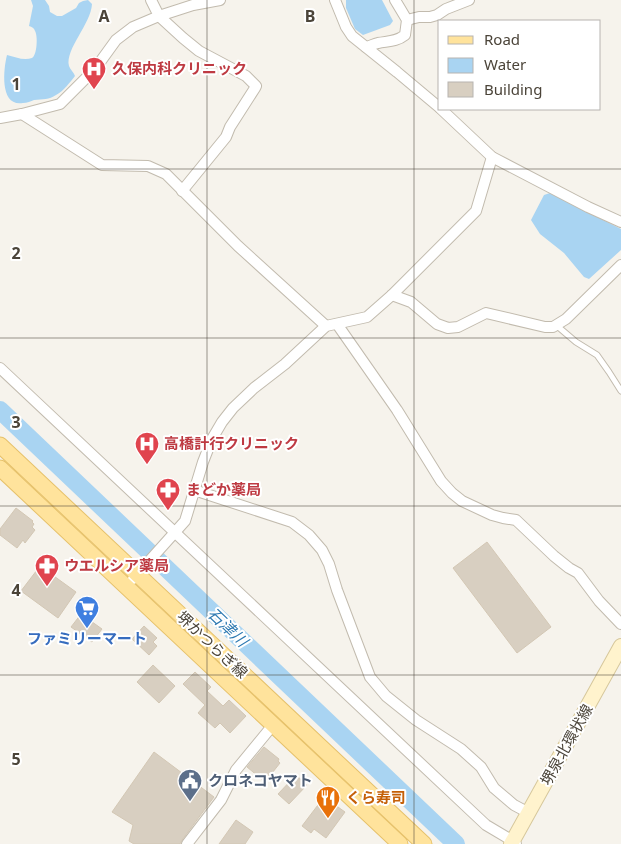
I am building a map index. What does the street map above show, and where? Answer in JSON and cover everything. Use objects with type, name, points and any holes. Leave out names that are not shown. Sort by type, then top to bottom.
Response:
[{"type":"main road","name":"堺かつらぎ線","points":[[0,445],[142,570],[424,844]]},
{"type":"main road","name":"堺かつらぎ線","points":[[0,468],[400,844]]},
{"type":"main road","name":"堺泉北環状線","points":[[514,843],[621,646]]},
{"type":"street","points":[[151,0],[159,16],[183,38],[199,51],[246,76],[256,86],[230,127],[226,137],[182,191]]},
{"type":"street","points":[[0,118],[60,104],[95,69],[116,40],[134,27],[159,16],[193,5],[220,0]]},
{"type":"street","points":[[335,0],[346,27],[352,36],[438,106]]},
{"type":"street","points":[[366,47],[377,43],[391,42],[400,39],[405,34],[407,20],[395,0]]},
{"type":"street","points":[[407,20],[437,15],[446,9],[469,0]]},
{"type":"street","points":[[442,110],[492,157],[621,222]]},
{"type":"street","points":[[22,114],[102,165],[148,166],[166,174],[238,246],[326,326]]},
{"type":"street","points":[[126,587],[185,521],[212,440],[222,422],[233,408],[326,326],[367,318],[392,295],[476,211],[492,157]]},
{"type":"street","points":[[392,295],[410,302],[438,324],[448,328],[458,326],[486,313],[545,327],[553,327],[566,319],[621,265]]},
{"type":"street","points":[[337,324],[397,410],[441,480],[452,493],[462,501],[492,514],[516,520],[554,556],[569,568],[578,572],[599,601],[621,624]]},
{"type":"street","points":[[0,368],[486,825],[514,843]]},
{"type":"street","points":[[194,490],[292,522],[309,535],[322,550],[329,564],[370,677],[386,696],[416,720],[461,749],[481,767],[494,788],[514,805],[529,813]]},
{"type":"street","points":[[187,844],[221,800],[236,770],[273,725]]},
{"type":"lane","points":[[556,325],[576,342],[597,355],[621,392]]},
{"type":"water","points":[[31,0],[45,0],[50,12],[57,16],[62,16],[76,8],[83,1],[88,0],[92,4],[91,12],[74,44],[69,59],[69,66],[75,76],[64,89],[53,97],[26,103],[16,103],[10,99],[5,86],[4,78],[7,55],[26,59],[34,56],[36,33],[29,26],[33,6]]},
{"type":"water","points":[[346,0],[382,0],[393,21],[390,25],[363,35],[355,29],[346,8]]},
{"type":"water","points":[[550,193],[621,229],[621,250],[589,279],[584,277],[564,253],[540,234],[531,220],[544,195]]},
{"type":"building","points":[[16,508],[33,521],[32,527],[35,530],[25,543],[23,540],[17,548],[0,535],[0,529]]},
{"type":"building","points":[[487,542],[551,627],[517,653],[453,568]]},
{"type":"building","points":[[40,566],[76,592],[58,618],[21,591]]},
{"type":"building","points":[[81,614],[102,629],[92,642],[71,627]]},
{"type":"building","points":[[144,626],[157,638],[153,642],[157,646],[149,655],[132,639]]},
{"type":"building","points":[[153,665],[175,686],[159,703],[137,682]]},
{"type":"building","points":[[195,672],[211,687],[207,691],[223,706],[229,700],[246,716],[230,733],[220,723],[215,728],[198,713],[205,705],[183,684]]},
{"type":"building","points":[[264,747],[279,759],[280,763],[265,782],[247,767]]},
{"type":"building","name":"クロネコヤマト","points":[[154,752],[214,797],[180,844],[134,844],[129,841],[133,825],[112,812]]},
{"type":"building","points":[[296,775],[307,785],[289,804],[278,794]]},
{"type":"building","points":[[324,797],[345,812],[326,838],[314,829],[311,833],[302,826]]},
{"type":"building","points":[[236,820],[253,832],[245,844],[219,844]]},
{"type":"waterway","name":"石津川","points":[[0,410],[456,844]]},
{"type":"place","name":"久保内科クリニック","points":[[94,90]]},
{"type":"place","name":"高橋計行クリニック","points":[[147,465]]},
{"type":"place","name":"まどか薬局","points":[[168,511]]},
{"type":"place","name":"ウエルシア薬局","points":[[47,587]]},
{"type":"place","name":"ファミリーマート","points":[[87,629]]},
{"type":"place","name":"クロネコヤマト","points":[[190,802]]},
{"type":"place","name":"くら寿司","points":[[328,819]]}]
